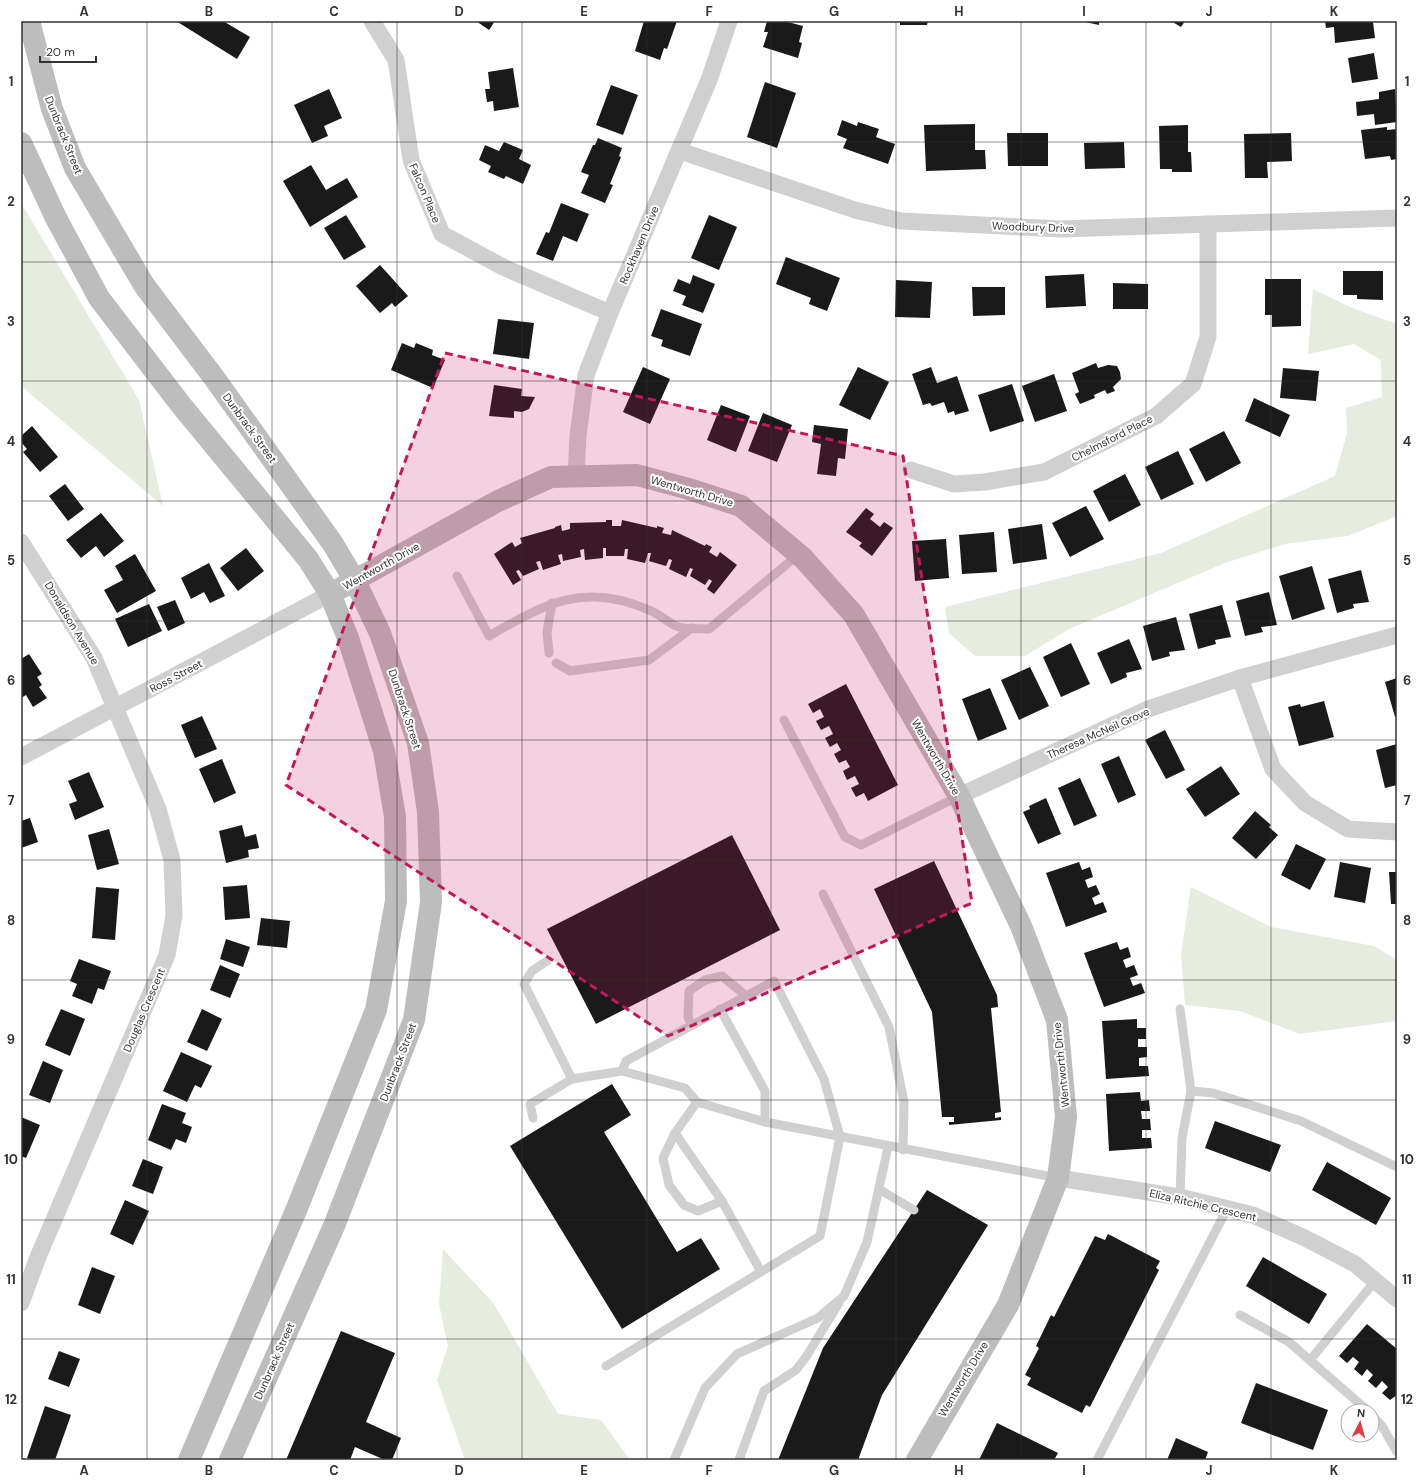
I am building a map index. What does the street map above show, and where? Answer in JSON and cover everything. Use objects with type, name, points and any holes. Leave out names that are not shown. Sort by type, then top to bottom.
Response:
[{"type":"main road","name":"Dunbrack Street","points":[[29,21],[52,108],[79,175],[144,285],[215,379],[333,544],[355,581],[380,633],[418,743],[428,812],[431,902],[414,1020],[334,1226],[230,1460]]},
{"type":"main road","points":[[21,143],[56,218],[99,298],[181,405],[308,559],[330,594],[348,638],[384,751],[395,817],[396,901],[376,1010],[297,1208],[189,1460]]},
{"type":"main road","name":"Wentworth Drive","points":[[330,594],[498,500],[550,477],[637,475],[689,488],[741,506],[799,554],[854,615],[959,796],[1021,926],[1057,1020],[1066,1117],[1058,1178],[1008,1305],[917,1460]]},
{"type":"street","name":"Falcon Place","points":[[372,21],[396,60],[410,160],[442,234],[503,267],[610,313]]},
{"type":"street","name":"Rockhaven Drive","points":[[576,476],[578,436],[586,376],[610,313],[709,80],[729,21]]},
{"type":"street","name":"Woodbury Drive","points":[[680,151],[855,210],[901,221],[1061,229],[1397,218]]},
{"type":"street","name":"Chelmsford Place","points":[[911,470],[954,484],[985,482],[1044,472],[1156,416],[1194,384],[1208,337],[1208,224]]},
{"type":"street","name":"Donaldson Avenue","points":[[21,542],[94,658],[115,708]]},
{"type":"street","name":"Ross Street","points":[[21,757],[330,594]]},
{"type":"street","name":"Theresa McNeil Grove","points":[[959,796],[1148,709],[1240,678],[1397,635]]},
{"type":"street","points":[[1240,678],[1273,769],[1305,803],[1348,829],[1397,832]]},
{"type":"street","name":"Douglas Crescent","points":[[21,1303],[38,1257],[167,955],[174,916],[172,860],[158,809],[115,708]]},
{"type":"street","name":"Eliza Ritchie Crescent","points":[[1058,1178],[1180,1197],[1253,1215],[1305,1238],[1355,1264],[1397,1298]]},
{"type":"lane","points":[[457,576],[489,636],[533,611],[552,603],[564,599],[597,596],[624,601],[650,610],[677,627],[709,629],[799,554]]},
{"type":"lane","points":[[550,654],[547,632],[552,603]]},
{"type":"lane","points":[[556,663],[570,671],[649,660],[692,628]]},
{"type":"lane","points":[[784,720],[846,838],[861,845],[959,796]]},
{"type":"lane","points":[[823,894],[889,1027],[904,1102],[903,1150]]},
{"type":"lane","points":[[548,961],[532,972],[524,984],[572,1079]]},
{"type":"lane","points":[[691,1024],[688,1017],[689,991],[705,980],[722,976],[745,995]]},
{"type":"lane","points":[[606,1366],[820,1236],[840,1137],[824,1079],[774,981],[691,1024],[626,1061],[622,1071]]},
{"type":"lane","points":[[720,1009],[765,1091],[765,1122]]},
{"type":"lane","points":[[1180,1009],[1191,1091],[1182,1138],[1180,1197]]},
{"type":"lane","points":[[532,1118],[530,1104],[572,1079],[622,1071],[685,1088],[697,1102],[765,1122],[903,1150],[1058,1178]]},
{"type":"lane","points":[[1191,1091],[1213,1093],[1301,1121],[1397,1167]]},
{"type":"lane","points":[[697,1102],[675,1133],[662,1158],[669,1185],[684,1205],[698,1211],[722,1201]]},
{"type":"lane","points":[[675,1133],[722,1201],[762,1272]]},
{"type":"lane","points":[[739,1460],[764,1391],[799,1366],[844,1296],[867,1242],[888,1147]]},
{"type":"lane","points":[[879,1189],[914,1210]]},
{"type":"lane","points":[[1097,1460],[1227,1209]]},
{"type":"lane","points":[[1311,1359],[1375,1281]]},
{"type":"lane","points":[[674,1460],[705,1388],[737,1354],[818,1318],[844,1296]]},
{"type":"lane","points":[[1240,1315],[1289,1342],[1311,1359],[1359,1403]]},
{"type":"lane","points":[[1380,1424],[1397,1452]]},
{"type":"highlighted area","points":[[445,353],[903,456],[972,903],[668,1036],[286,785]]},
{"type":"shaded area","points":[[21,203],[139,400],[163,506],[21,386]]},
{"type":"shaded area","points":[[1313,289],[1352,308],[1397,324],[1397,516],[1348,536],[1285,544],[1225,563],[1069,629],[1025,656],[975,656],[949,633],[945,607],[1161,553],[1335,476],[1347,433],[1346,408],[1382,397],[1381,360],[1354,344],[1308,354]]},
{"type":"shaded area","points":[[1191,887],[1271,927],[1374,946],[1397,960],[1397,1021],[1300,1034],[1240,1011],[1185,1005],[1181,955]]},
{"type":"shaded area","points":[[443,1249],[494,1304],[558,1414],[601,1420],[630,1460],[465,1460],[437,1380],[448,1346],[439,1304]]},
{"type":"building","points":[[176,21],[223,21],[250,37],[237,59]]},
{"type":"building","points":[[476,21],[495,21],[489,30]]},
{"type":"building","points":[[644,21],[677,21],[667,49],[664,48],[660,60],[635,51]]},
{"type":"building","points":[[767,21],[784,21],[803,26],[799,42],[802,43],[798,58],[763,47],[768,32],[764,32]]},
{"type":"building","points":[[900,21],[928,21],[927,25],[900,25]]},
{"type":"building","points":[[1081,21],[1099,21],[1099,25]]},
{"type":"building","points":[[1171,21],[1185,21],[1181,27]]},
{"type":"building","points":[[1325,21],[1373,22],[1375,38],[1335,43],[1334,27],[1326,28]]},
{"type":"building","points":[[1374,53],[1378,79],[1352,83],[1348,58]]},
{"type":"building","points":[[513,68],[519,107],[494,111],[493,101],[487,102],[485,89],[490,89],[488,72]]},
{"type":"building","points":[[765,82],[796,93],[777,148],[747,137]]},
{"type":"building","points":[[611,85],[638,95],[623,135],[596,125]]},
{"type":"building","points":[[329,89],[342,118],[324,126],[328,136],[312,143],[294,105]]},
{"type":"building","points":[[1395,89],[1397,122],[1375,125],[1374,114],[1357,116],[1356,102],[1379,99],[1379,92]]},
{"type":"building","points":[[842,120],[857,126],[858,122],[879,129],[876,137],[895,144],[888,164],[843,148],[847,139],[837,135]]},
{"type":"building","points":[[975,124],[975,150],[985,150],[986,169],[926,171],[924,125]]},
{"type":"building","points":[[1188,125],[1188,152],[1191,152],[1192,172],[1172,172],[1172,169],[1160,169],[1159,126]]},
{"type":"building","points":[[1387,127],[1387,130],[1397,129],[1397,159],[1391,160],[1390,156],[1365,159],[1361,130]]},
{"type":"building","points":[[1007,133],[1048,133],[1048,166],[1008,166]]},
{"type":"building","points":[[1291,133],[1292,161],[1267,162],[1268,178],[1245,178],[1244,134]]},
{"type":"building","points":[[598,138],[622,148],[619,156],[621,157],[610,184],[613,185],[605,203],[581,193],[589,175],[581,172],[593,145],[595,145]]},
{"type":"building","points":[[504,142],[523,150],[519,159],[531,165],[523,184],[506,176],[504,179],[488,172],[491,166],[479,160],[485,145],[499,151]]},
{"type":"building","points":[[1124,142],[1125,168],[1085,169],[1084,143]]},
{"type":"building","points":[[311,165],[326,190],[347,178],[358,197],[310,227],[283,181]]},
{"type":"building","points":[[561,203],[589,214],[577,242],[563,236],[553,261],[536,254],[546,232],[549,233]]},
{"type":"building","points":[[346,215],[366,247],[344,260],[324,228]]},
{"type":"building","points":[[709,215],[737,227],[719,270],[691,258]]},
{"type":"building","points":[[786,257],[840,278],[827,311],[809,304],[811,298],[776,284]]},
{"type":"building","points":[[380,265],[408,296],[395,307],[392,303],[380,313],[356,286]]},
{"type":"building","points":[[1343,271],[1383,271],[1383,300],[1357,299],[1357,295],[1343,295]]},
{"type":"building","points":[[1084,274],[1086,306],[1046,308],[1045,276]]},
{"type":"building","points":[[693,275],[715,284],[703,313],[682,305],[686,296],[673,291],[678,279],[690,284]]},
{"type":"building","points":[[1265,279],[1301,279],[1301,326],[1272,327],[1272,315],[1265,315]]},
{"type":"building","points":[[896,280],[932,282],[930,318],[895,317]]},
{"type":"building","points":[[1113,283],[1148,284],[1148,309],[1113,309]]},
{"type":"building","points":[[972,287],[1005,287],[1005,315],[973,316]]},
{"type":"building","points":[[661,309],[702,324],[690,356],[661,346],[663,340],[651,336]]},
{"type":"building","points":[[498,319],[534,323],[529,359],[493,354]]},
{"type":"building","points":[[402,343],[414,348],[416,343],[433,350],[432,355],[445,360],[433,388],[391,370]]},
{"type":"building","points":[[1096,363],[1098,368],[1108,365],[1117,366],[1121,379],[1113,387],[1115,391],[1107,394],[1105,390],[1094,395],[1095,398],[1080,404],[1075,394],[1079,392],[1072,373]]},
{"type":"building","points":[[643,367],[670,379],[650,424],[623,412]]},
{"type":"building","points":[[858,367],[889,382],[870,420],[839,405]]},
{"type":"building","points":[[931,367],[937,383],[957,376],[969,411],[955,415],[954,411],[948,413],[944,402],[932,406],[930,403],[923,405],[912,374]]},
{"type":"building","points":[[1283,368],[1319,371],[1316,401],[1280,398]]},
{"type":"building","points":[[1054,374],[1067,411],[1035,422],[1022,386]]},
{"type":"building","points":[[1012,384],[1024,421],[990,432],[978,395]]},
{"type":"building","points":[[494,385],[522,389],[521,396],[535,397],[529,409],[522,412],[514,411],[514,418],[489,416]]},
{"type":"building","points":[[1254,398],[1290,415],[1280,437],[1245,421]]},
{"type":"building","points":[[721,405],[750,416],[736,452],[707,440]]},
{"type":"building","points":[[763,413],[792,425],[777,462],[748,451]]},
{"type":"building","points":[[814,425],[848,429],[845,459],[838,458],[836,476],[817,474],[821,444],[812,442]]},
{"type":"building","points":[[32,426],[58,457],[40,472],[23,452],[27,449],[21,442],[21,436]]},
{"type":"building","points":[[1224,431],[1241,463],[1206,482],[1189,449]]},
{"type":"building","points":[[1178,451],[1194,484],[1161,500],[1145,467]]},
{"type":"building","points":[[1125,474],[1141,505],[1109,522],[1093,491]]},
{"type":"building","points":[[65,484],[84,509],[68,521],[49,496]]},
{"type":"building","points":[[1086,506],[1104,539],[1070,557],[1052,523]]},
{"type":"building","points":[[866,508],[874,514],[870,519],[880,527],[884,522],[893,528],[872,556],[859,546],[862,543],[846,532]]},
{"type":"building","points":[[101,513],[124,541],[104,557],[96,546],[81,558],[66,540]]},
{"type":"building","points":[[606,520],[612,520],[612,526],[621,526],[622,520],[657,528],[657,526],[664,528],[662,533],[671,535],[672,530],[705,546],[706,544],[712,547],[709,552],[717,557],[720,552],[737,565],[714,594],[707,589],[712,581],[709,579],[705,585],[690,576],[693,569],[690,568],[686,577],[669,569],[672,560],[669,559],[666,566],[649,561],[651,553],[648,553],[645,563],[627,559],[628,549],[625,549],[624,556],[606,556],[606,548],[603,548],[603,558],[585,560],[584,549],[580,550],[581,557],[563,561],[562,554],[558,555],[561,564],[543,570],[540,561],[536,562],[539,569],[523,576],[519,570],[516,571],[521,580],[513,585],[494,554],[512,542],[515,547],[522,543],[520,538],[561,525],[562,531],[570,529],[570,523],[606,522]]},
{"type":"building","points":[[1042,524],[1047,559],[1013,564],[1008,529]]},
{"type":"building","points":[[994,532],[997,572],[962,574],[959,535]]},
{"type":"building","points":[[946,539],[949,578],[915,581],[912,541]]},
{"type":"building","points":[[246,548],[264,571],[238,591],[220,568]]},
{"type":"building","points":[[135,554],[156,591],[117,613],[104,590],[123,580],[115,566]]},
{"type":"building","points":[[209,563],[225,596],[210,603],[204,592],[191,599],[181,578]]},
{"type":"building","points":[[1312,566],[1325,609],[1292,620],[1279,576]]},
{"type":"building","points":[[1361,570],[1369,602],[1353,604],[1354,608],[1337,613],[1328,579]]},
{"type":"building","points":[[1269,592],[1277,625],[1261,627],[1263,632],[1245,636],[1236,601]]},
{"type":"building","points":[[175,600],[185,623],[168,631],[157,607]]},
{"type":"building","points":[[149,604],[162,631],[128,647],[115,619]]},
{"type":"building","points":[[1222,605],[1231,637],[1215,640],[1216,644],[1198,649],[1189,614]]},
{"type":"building","points":[[1176,617],[1185,650],[1169,652],[1170,656],[1152,661],[1143,626]]},
{"type":"building","points":[[1129,639],[1142,669],[1126,673],[1127,677],[1111,684],[1097,653]]},
{"type":"building","points":[[1071,643],[1090,684],[1061,697],[1043,657]]},
{"type":"building","points":[[29,654],[42,674],[37,677],[42,685],[39,687],[47,698],[33,707],[26,695],[21,698],[21,659]]},
{"type":"building","points":[[1030,667],[1049,706],[1019,720],[1001,680]]},
{"type":"building","points":[[1397,678],[1397,716],[1395,717],[1385,682]]},
{"type":"building","points":[[846,684],[898,785],[868,801],[864,793],[856,797],[851,788],[859,784],[855,776],[847,780],[843,771],[850,767],[846,760],[839,763],[834,754],[841,750],[837,743],[830,747],[825,738],[833,734],[829,726],[821,730],[816,721],[824,717],[820,709],[813,713],[808,704]]},
{"type":"building","points":[[990,688],[1007,729],[978,741],[962,699]]},
{"type":"building","points":[[1324,701],[1334,737],[1299,746],[1288,707],[1300,704],[1301,707]]},
{"type":"building","points":[[202,716],[217,749],[195,758],[181,725]]},
{"type":"building","points":[[1165,730],[1185,770],[1166,779],[1145,740]]},
{"type":"building","points":[[1397,744],[1397,785],[1385,788],[1376,750]]},
{"type":"building","points":[[1119,756],[1136,795],[1118,803],[1101,764]]},
{"type":"building","points":[[222,759],[236,793],[214,803],[199,769]]},
{"type":"building","points":[[1221,766],[1240,794],[1205,817],[1186,789]]},
{"type":"building","points":[[89,772],[104,807],[75,820],[69,804],[77,801],[68,781]]},
{"type":"building","points":[[1080,778],[1097,816],[1074,826],[1058,788]]},
{"type":"building","points":[[1046,798],[1061,834],[1038,844],[1023,812],[1030,809],[1029,806]]},
{"type":"building","points":[[1255,811],[1271,825],[1269,827],[1278,835],[1256,859],[1232,838]]},
{"type":"building","points":[[30,818],[38,842],[21,848],[21,821]]},
{"type":"building","points":[[242,825],[245,837],[256,834],[259,848],[248,850],[249,857],[226,863],[219,831]]},
{"type":"building","points":[[109,829],[119,864],[97,870],[88,835]]},
{"type":"building","points":[[732,835],[780,930],[596,1024],[547,929]]},
{"type":"building","points":[[1296,844],[1326,859],[1310,890],[1281,875]]},
{"type":"building","points":[[934,861],[997,995],[998,1007],[991,1008],[1001,1112],[995,1113],[995,1118],[1001,1117],[1001,1120],[949,1125],[949,1122],[954,1122],[954,1117],[942,1117],[932,1012],[874,889]]},
{"type":"building","points":[[1079,862],[1082,870],[1090,867],[1093,877],[1085,880],[1088,888],[1096,885],[1100,894],[1092,898],[1095,905],[1103,902],[1107,912],[1066,927],[1046,873]]},
{"type":"building","points":[[1340,862],[1371,868],[1365,903],[1334,897]]},
{"type":"building","points":[[1389,872],[1397,872],[1397,904],[1391,904]]},
{"type":"building","points":[[247,885],[250,918],[225,920],[223,887]]},
{"type":"building","points":[[96,887],[119,889],[115,940],[92,938]]},
{"type":"building","points":[[261,918],[290,921],[287,948],[257,945]]},
{"type":"building","points":[[226,939],[250,947],[243,967],[220,959]]},
{"type":"building","points":[[1117,942],[1120,950],[1128,947],[1131,957],[1123,960],[1126,968],[1134,965],[1138,975],[1130,978],[1133,986],[1141,983],[1145,993],[1104,1007],[1084,953]]},
{"type":"building","points":[[79,959],[111,971],[104,990],[98,988],[92,1004],[72,996],[77,984],[70,981]]},
{"type":"building","points":[[220,965],[240,974],[230,998],[210,990]]},
{"type":"building","points":[[61,1009],[85,1019],[70,1056],[45,1045]]},
{"type":"building","points":[[202,1009],[222,1019],[207,1051],[187,1042]]},
{"type":"building","points":[[1137,1019],[1137,1028],[1146,1028],[1146,1039],[1138,1039],[1138,1047],[1147,1047],[1147,1057],[1139,1058],[1139,1066],[1148,1066],[1149,1076],[1106,1079],[1102,1021]]},
{"type":"building","points":[[181,1052],[212,1066],[201,1088],[195,1085],[187,1102],[163,1091]]},
{"type":"building","points":[[43,1061],[63,1070],[50,1103],[29,1095]]},
{"type":"building","points":[[612,1084],[631,1115],[604,1132],[677,1252],[701,1238],[720,1269],[622,1329],[510,1146]]},
{"type":"building","points":[[1140,1092],[1141,1101],[1149,1100],[1150,1111],[1141,1111],[1142,1119],[1150,1119],[1151,1130],[1142,1130],[1142,1138],[1151,1138],[1152,1148],[1109,1151],[1106,1094]]},
{"type":"building","points":[[162,1104],[186,1113],[182,1123],[192,1127],[186,1143],[176,1139],[171,1150],[148,1140]]},
{"type":"building","points":[[21,1117],[40,1125],[26,1158],[21,1156]]},
{"type":"building","points":[[1215,1121],[1281,1145],[1270,1172],[1205,1148]]},
{"type":"building","points":[[143,1159],[163,1167],[153,1194],[132,1186]]},
{"type":"building","points":[[1327,1162],[1391,1198],[1376,1225],[1312,1190]]},
{"type":"building","points":[[927,1190],[988,1225],[882,1395],[858,1460],[778,1460],[823,1348]]},
{"type":"building","points":[[125,1200],[149,1211],[133,1245],[110,1234]]},
{"type":"building","points":[[1108,1234],[1160,1261],[1156,1268],[1159,1270],[1090,1407],[1086,1405],[1082,1413],[1027,1385],[1031,1378],[1025,1375],[1039,1348],[1036,1346],[1051,1315],[1054,1317],[1095,1236],[1105,1240]]},
{"type":"building","points":[[1263,1257],[1327,1294],[1309,1324],[1246,1286]]},
{"type":"building","points":[[92,1267],[115,1276],[100,1314],[78,1305]]},
{"type":"building","points":[[1367,1324],[1397,1349],[1397,1395],[1390,1400],[1382,1393],[1388,1387],[1382,1381],[1376,1388],[1368,1381],[1373,1375],[1367,1369],[1362,1376],[1354,1369],[1359,1362],[1353,1357],[1347,1363],[1339,1356]]},
{"type":"building","points":[[341,1331],[395,1353],[366,1422],[401,1438],[392,1460],[385,1460],[355,1447],[350,1460],[286,1460]]},
{"type":"building","points":[[59,1351],[80,1359],[69,1387],[48,1379]]},
{"type":"building","points":[[1256,1383],[1328,1410],[1313,1450],[1241,1423]]},
{"type":"building","points":[[45,1406],[71,1415],[55,1460],[33,1460],[27,1458]]},
{"type":"building","points":[[997,1423],[1058,1453],[1054,1460],[979,1460]]},
{"type":"building","points":[[1176,1438],[1208,1452],[1205,1460],[1167,1460]]}]
